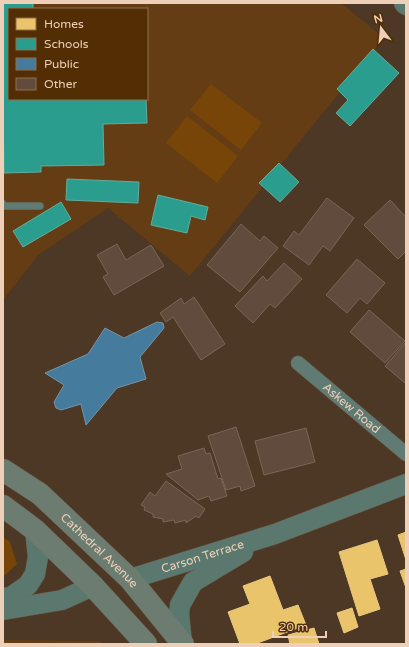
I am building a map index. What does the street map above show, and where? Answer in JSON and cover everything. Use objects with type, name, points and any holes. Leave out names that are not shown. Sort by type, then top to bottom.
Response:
[{"type":"main road","name":"Cathedral Avenue","points":[[3,470],[40,494],[130,579],[182,644]]},
{"type":"main road","name":"Carson Terrace","points":[[130,579],[275,534],[406,484]]},
{"type":"main road","points":[[40,494],[81,544],[92,573],[93,586]]},
{"type":"main road","points":[[3,506],[35,530],[93,586],[146,644]]},
{"type":"main road","points":[[3,598],[11,597],[28,585],[35,574],[38,557],[35,530]]},
{"type":"main road","name":"Carson Terrace","points":[[182,644],[179,614],[180,605],[193,582],[275,534]]},
{"type":"main road","points":[[3,610],[62,600],[93,586]]},
{"type":"street","name":"Askew Road","points":[[298,363],[406,454]]},
{"type":"lane","points":[[3,204],[4,206],[40,206]]},
{"type":"shaded area","points":[[3,3],[341,3],[384,38],[190,276],[108,208],[38,255],[3,300]]},
{"type":"shaded area","points":[[211,84],[262,123],[241,150],[190,110]]},
{"type":"shaded area","points":[[187,116],[238,156],[217,183],[166,143]]},
{"type":"shaded area","points":[[3,537],[10,542],[17,564],[3,577]]},
{"type":"shaded area","points":[[3,640],[100,641],[102,644],[3,644]]},
{"type":"building: Homes","points":[[406,532],[406,560],[398,535]]},
{"type":"building: Homes","points":[[377,540],[388,574],[370,579],[380,609],[359,616],[339,552]]},
{"type":"building: Homes","points":[[406,569],[406,588],[400,571]]},
{"type":"building: Homes","points":[[270,576],[283,610],[298,605],[306,625],[255,644],[240,644],[228,612],[250,604],[243,586]]},
{"type":"building: Homes","points":[[352,608],[358,627],[344,633],[337,613]]},
{"type":"building: Homes","points":[[314,628],[319,644],[290,644],[288,635]]},
{"type":"building: Schools","points":[[3,3],[33,3],[33,8],[8,8],[8,100],[146,100],[147,123],[103,124],[104,165],[41,166],[41,172],[4,173]]},
{"type":"building: Schools","points":[[373,49],[399,73],[350,126],[336,113],[348,100],[337,89]]},
{"type":"building: Schools","points":[[279,163],[299,182],[280,202],[259,183]]},
{"type":"building: Schools","points":[[67,179],[139,182],[138,203],[66,200]]},
{"type":"building: Schools","points":[[158,195],[208,207],[205,220],[191,216],[187,233],[151,225]]},
{"type":"building: Schools","points":[[61,202],[71,219],[23,247],[13,231]]},
{"type":"building: Public","points":[[157,322],[163,323],[164,328],[140,357],[146,379],[117,388],[86,425],[81,404],[61,410],[56,408],[54,402],[64,385],[45,373],[88,354],[105,328],[124,338]]},
{"type":"building: Other","points":[[327,198],[354,218],[330,251],[323,246],[309,265],[283,246],[294,231],[299,235]]},
{"type":"building: Other","points":[[390,200],[406,217],[406,251],[398,259],[364,225]]},
{"type":"building: Other","points":[[241,224],[260,241],[264,236],[278,248],[240,292],[207,265]]},
{"type":"building: Other","points":[[117,244],[126,260],[151,245],[164,266],[114,295],[103,277],[108,274],[97,255]]},
{"type":"building: Other","points":[[357,259],[385,283],[367,304],[360,298],[347,313],[326,295]]},
{"type":"building: Other","points":[[284,263],[302,279],[275,308],[270,304],[253,323],[235,306],[263,276],[267,281]]},
{"type":"building: Other","points":[[194,297],[225,344],[201,360],[173,317],[166,322],[160,313],[181,298],[184,304]]},
{"type":"building: Other","points":[[369,310],[405,341],[385,363],[350,332]]},
{"type":"building: Other","points":[[406,342],[406,384],[385,366]]},
{"type":"building: Other","points":[[236,427],[255,486],[241,491],[240,486],[226,490],[208,436]]},
{"type":"building: Other","points":[[306,428],[315,462],[264,475],[255,441]]},
{"type":"building: Other","points":[[204,448],[206,454],[210,453],[218,479],[221,478],[227,496],[211,501],[209,496],[198,500],[166,474],[182,469],[178,456]]},
{"type":"building: Other","points":[[166,481],[205,509],[199,518],[196,516],[186,523],[186,520],[175,523],[174,520],[163,522],[163,519],[153,517],[153,514],[144,510],[145,507],[141,505],[150,492],[155,496]]}]
